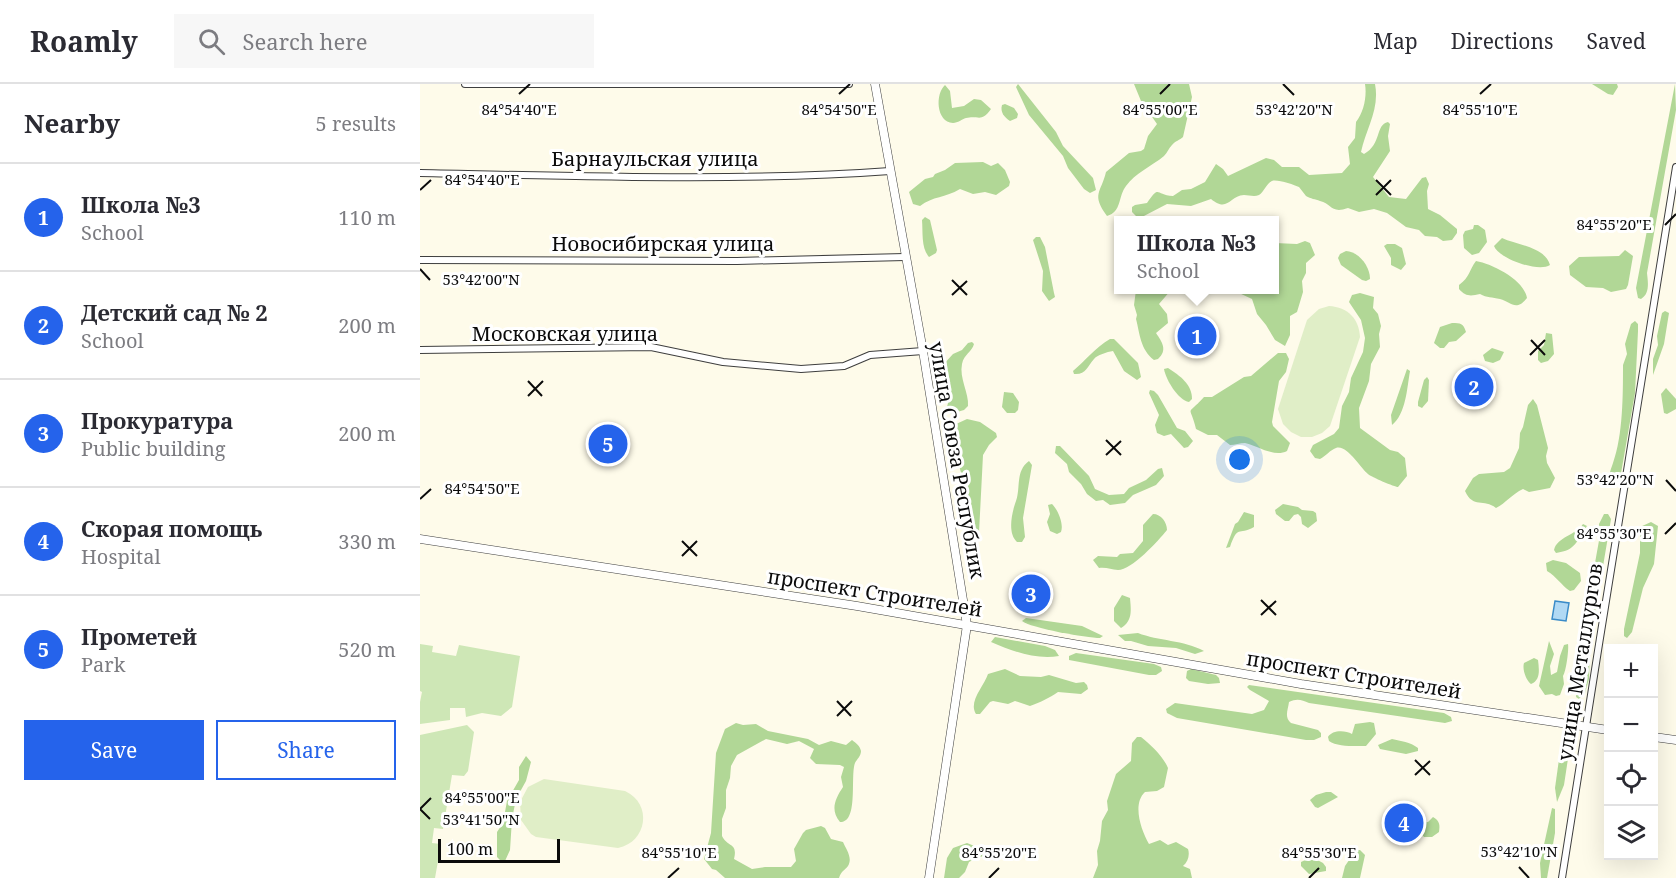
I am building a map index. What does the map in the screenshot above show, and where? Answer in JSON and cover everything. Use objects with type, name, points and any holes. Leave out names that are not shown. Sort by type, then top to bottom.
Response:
[{"type":"street","points":[[465,84],[849,84]]},
{"type":"street","name":"улица Союза Республик","points":[[874,84],[923,351],[968,625],[929,878]]},
{"type":"street","name":"улица Металлургов","points":[[1562,878],[1634,410],[1676,167]]},
{"type":"street","name":"Барнаульская улица","points":[[420,173],[731,176],[834,175],[890,171]]},
{"type":"street","name":"Новосибирская улица","points":[[420,260],[737,261],[905,257]]},
{"type":"street","name":"Московская улица","points":[[420,350],[651,347],[723,362],[801,369],[844,366],[870,355],[923,351]]},
{"type":"street","name":"проспект Строителей","points":[[420,538],[968,625],[1278,680],[1604,729]]},
{"type":"street","points":[[1658,738],[1676,741]]},
{"type":"green space","points":[[1018,84],[1056,132],[1063,146],[1093,178],[1096,190],[1090,193],[1084,189],[1068,168],[1063,156],[1029,115],[1016,87]]},
{"type":"green space","points":[[1134,84],[1189,84],[1192,97],[1183,137],[1173,144],[1164,156],[1130,181],[1115,211],[1107,216],[1098,198],[1106,172],[1129,153],[1144,149],[1148,136],[1157,124],[1141,101]]},
{"type":"green space","points":[[1365,84],[1375,84],[1376,102],[1361,152],[1364,154],[1370,150],[1381,127],[1388,122],[1390,124],[1388,136],[1390,151],[1373,177],[1389,197],[1406,199],[1422,178],[1426,177],[1429,184],[1428,209],[1440,215],[1457,229],[1452,240],[1443,241],[1437,237],[1425,236],[1419,230],[1406,227],[1387,213],[1374,209],[1359,212],[1348,208],[1335,209],[1324,202],[1306,196],[1299,187],[1278,181],[1270,182],[1259,195],[1239,196],[1225,204],[1211,199],[1191,206],[1167,204],[1144,216],[1136,216],[1132,212],[1132,207],[1147,203],[1156,192],[1173,196],[1182,190],[1191,189],[1205,182],[1216,164],[1228,176],[1266,158],[1274,160],[1282,167],[1299,167],[1309,175],[1342,173],[1350,164],[1348,147],[1355,138],[1356,122],[1361,114],[1366,94]]},
{"type":"green space","points":[[1592,84],[1617,84],[1618,87],[1613,95]]},
{"type":"green space","points":[[1675,84],[1676,110],[1647,273],[1647,291],[1641,299],[1638,298],[1636,288]]},
{"type":"green space","points":[[945,85],[950,91],[952,108],[964,106],[974,99],[981,100],[991,109],[982,117],[970,117],[955,123],[947,121],[940,113],[939,107],[940,95]]},
{"type":"green space","points":[[1002,105],[1014,108],[1018,114],[1017,118],[1010,121],[1004,116]]},
{"type":"green space","points":[[983,162],[991,166],[998,163],[1005,170],[1010,182],[1009,186],[996,195],[985,192],[973,194],[960,189],[920,206],[913,204],[909,192],[925,179],[933,177],[955,163]]},
{"type":"green space","points":[[925,217],[930,220],[937,250],[929,257],[923,240],[922,220]]},
{"type":"green space","points":[[1474,225],[1485,230],[1487,242],[1479,253],[1472,255],[1464,248],[1463,235],[1465,231],[1473,229]]},
{"type":"green space","points":[[1040,237],[1045,247],[1055,297],[1049,301],[1042,291],[1043,271],[1033,240]]},
{"type":"green space","points":[[1502,238],[1537,250],[1550,265],[1528,266],[1510,259],[1497,251],[1494,246]]},
{"type":"green space","points":[[1305,241],[1310,243],[1315,255],[1306,263],[1306,273],[1302,281],[1303,292],[1297,312],[1290,316],[1290,335],[1285,346],[1275,340],[1257,314],[1252,299],[1241,294],[1279,294],[1279,243],[1297,244]]},
{"type":"green space","points":[[1395,244],[1402,248],[1406,264],[1401,270],[1391,265],[1391,258],[1384,246]]},
{"type":"green space","points":[[1625,250],[1633,256],[1626,289],[1611,292],[1603,288],[1586,287],[1570,275],[1569,266],[1579,257],[1619,256]]},
{"type":"green space","points":[[1346,251],[1363,260],[1370,279],[1362,280],[1341,265],[1338,258]]},
{"type":"green space","points":[[1476,261],[1491,266],[1514,279],[1525,291],[1527,298],[1520,304],[1514,305],[1480,294],[1466,295],[1459,289],[1459,285]]},
{"type":"green space","points":[[1360,293],[1374,297],[1373,308],[1378,314],[1381,326],[1380,347],[1371,364],[1369,381],[1359,408],[1360,428],[1405,458],[1407,476],[1398,487],[1370,475],[1345,450],[1336,448],[1320,459],[1315,458],[1310,451],[1313,445],[1334,434],[1339,428],[1342,406],[1363,352],[1365,338],[1361,320],[1349,302],[1352,295]]},
{"type":"green space","points":[[1135,294],[1168,294],[1159,304],[1167,314],[1168,323],[1156,333],[1163,349],[1158,359],[1154,360],[1149,356],[1141,341],[1134,305]]},
{"type":"green space","points":[[1329,306],[1342,309],[1351,315],[1355,320],[1360,337],[1330,426],[1322,433],[1312,437],[1301,437],[1291,432],[1283,424],[1278,409],[1307,320],[1319,309]]},
{"type":"green space","points":[[1665,311],[1669,313],[1664,344],[1653,375],[1653,359],[1658,345],[1657,336],[1662,313]]},
{"type":"green space","points":[[1635,321],[1638,324],[1638,331],[1635,393],[1620,479],[1614,485],[1610,474],[1621,428],[1623,365],[1627,354],[1625,344],[1631,324]]},
{"type":"green space","points":[[1452,323],[1461,324],[1466,332],[1456,341],[1449,342],[1444,348],[1440,348],[1434,343],[1440,327]]},
{"type":"green space","points":[[1546,333],[1552,334],[1554,354],[1548,361],[1541,363],[1538,360],[1538,351],[1544,345]]},
{"type":"green space","points":[[1110,339],[1114,339],[1138,363],[1141,377],[1137,380],[1124,371],[1113,351],[1097,356],[1084,372],[1074,374],[1073,371]]},
{"type":"green space","points":[[972,342],[973,347],[964,358],[961,369],[968,406],[964,410],[950,414],[947,407],[949,399],[943,365],[953,354]]},
{"type":"green space","points":[[1492,348],[1504,352],[1500,360],[1493,363],[1485,361],[1483,355]]},
{"type":"green space","points":[[1278,353],[1286,353],[1289,359],[1286,372],[1279,381],[1272,422],[1273,426],[1290,443],[1287,451],[1276,453],[1245,443],[1230,445],[1217,435],[1208,435],[1196,429],[1191,411],[1204,397],[1212,397],[1244,377],[1251,376]]},
{"type":"green space","points":[[1168,368],[1188,385],[1192,399],[1189,402],[1181,398],[1170,384],[1164,369]]},
{"type":"green space","points":[[1407,369],[1410,371],[1405,400],[1397,420],[1392,425],[1391,415]]},
{"type":"green space","points":[[1427,377],[1429,380],[1428,401],[1422,408],[1418,406],[1418,402],[1424,380]]},
{"type":"green space","points":[[1666,388],[1676,399],[1676,409],[1667,414],[1664,413],[1661,394]]},
{"type":"green space","points":[[1150,390],[1158,395],[1177,428],[1185,431],[1193,441],[1188,447],[1184,448],[1171,434],[1164,436],[1157,433],[1155,425],[1159,415],[1149,393]]},
{"type":"green space","points":[[1004,392],[1013,393],[1019,402],[1015,413],[1007,413],[1002,407]]},
{"type":"green space","points":[[1533,399],[1537,405],[1548,448],[1547,463],[1555,478],[1550,488],[1529,492],[1523,489],[1496,508],[1475,502],[1465,491],[1473,478],[1479,474],[1504,472],[1510,468],[1519,448],[1520,433],[1528,405]]},
{"type":"green space","points":[[967,419],[980,422],[996,433],[997,437],[983,455],[979,533],[977,540],[973,542],[964,508],[963,480],[951,436],[954,425]]},
{"type":"green space","points":[[1056,446],[1060,446],[1089,476],[1095,489],[1109,495],[1124,494],[1129,488],[1146,480],[1158,469],[1162,468],[1164,476],[1156,485],[1133,495],[1125,503],[1110,505],[1103,500],[1096,501],[1087,494],[1069,472],[1067,464],[1055,453]]},
{"type":"green space","points":[[1029,461],[1032,465],[1023,518],[1025,537],[1022,542],[1017,542],[1011,528],[1012,516],[1020,475]]},
{"type":"green space","points":[[1052,504],[1062,525],[1061,532],[1057,534],[1050,531],[1047,522],[1050,514],[1048,505]]},
{"type":"green space","points":[[1283,504],[1313,511],[1316,513],[1317,521],[1308,528],[1302,524],[1298,514],[1289,521],[1285,521],[1276,514],[1275,510]]},
{"type":"green space","points":[[1244,512],[1254,515],[1254,527],[1237,533],[1230,547],[1226,548],[1235,524]]},
{"type":"green space","points":[[1153,514],[1163,519],[1167,530],[1151,547],[1124,569],[1099,568],[1093,560],[1098,556],[1117,557],[1120,554],[1133,553],[1143,541],[1143,525]]},
{"type":"green space","points":[[1604,514],[1608,514],[1611,519],[1590,643],[1589,679],[1585,693],[1579,699],[1576,697],[1581,641],[1600,535],[1599,524]]},
{"type":"green space","points":[[1651,522],[1658,526],[1654,564],[1643,588],[1632,632],[1627,638],[1624,636],[1624,629],[1640,553],[1640,527]]},
{"type":"green space","points":[[1583,524],[1587,526],[1575,544],[1568,550],[1556,553],[1554,550],[1559,542]]},
{"type":"green space","points":[[1553,560],[1566,563],[1580,573],[1581,581],[1574,590],[1570,591],[1547,571],[1546,563]]},
{"type":"green space","points":[[1122,595],[1130,598],[1131,611],[1128,622],[1121,628],[1114,621],[1114,608]]},
{"type":"green space","points":[[1026,618],[1082,626],[1103,636],[1093,638],[1047,629],[1022,621]]},
{"type":"green space","points":[[1138,633],[1204,651],[1195,654],[1176,648],[1148,646],[1125,641],[1118,635]]},
{"type":"green space","points":[[995,637],[1045,646],[1055,650],[1059,656],[1033,656],[1016,651],[991,642]]},
{"type":"green space","points":[[1549,641],[1554,654],[1550,666],[1551,675],[1557,672],[1564,645],[1568,644],[1564,684],[1560,695],[1556,696],[1545,695],[1539,686]]},
{"type":"green space","points":[[420,644],[433,646],[432,652],[456,656],[459,645],[520,656],[512,707],[501,716],[482,713],[466,717],[465,708],[450,708],[450,720],[420,724],[422,692],[420,691]]},
{"type":"green space","points":[[1076,653],[1154,664],[1161,667],[1162,671],[1156,675],[1149,675],[1069,660],[1069,656]]},
{"type":"green space","points":[[1534,658],[1538,660],[1539,674],[1531,684],[1525,674],[1524,663]]},
{"type":"green space","points":[[1005,669],[1020,676],[1049,675],[1076,683],[1084,682],[1088,689],[1081,694],[1058,692],[1030,706],[1015,701],[1008,704],[993,701],[980,714],[976,714],[975,699],[988,674]]},
{"type":"green space","points":[[1191,669],[1216,675],[1220,683],[1189,681],[1186,678],[1187,671]]},
{"type":"green space","points":[[1249,685],[1444,713],[1451,717],[1452,721],[1445,723],[1299,700],[1289,702],[1287,716],[1291,723],[1318,730],[1321,733],[1321,737],[1306,740],[1177,718],[1167,713],[1166,709],[1175,703],[1252,714],[1264,710],[1269,701],[1250,690],[1247,687]]},
{"type":"green space","points":[[736,723],[756,724],[768,731],[808,739],[819,745],[831,741],[846,745],[852,740],[859,746],[861,753],[855,763],[850,815],[846,820],[840,822],[834,809],[843,787],[841,777],[844,767],[816,764],[810,758],[814,749],[799,741],[787,744],[766,739],[737,755],[731,766],[726,790],[722,836],[734,847],[734,859],[752,869],[791,867],[796,861],[794,849],[803,833],[821,826],[825,828],[831,839],[843,842],[848,854],[850,860],[848,866],[839,878],[725,878],[712,869],[704,859],[711,833],[716,753],[725,729]]},
{"type":"green space","points":[[1374,723],[1376,734],[1366,746],[1341,745],[1329,741],[1328,737],[1332,733],[1342,731],[1352,734],[1355,724]]},
{"type":"green space","points":[[467,725],[474,732],[468,771],[464,776],[452,775],[443,829],[434,828],[432,843],[441,844],[435,878],[420,878],[420,735]]},
{"type":"green space","points":[[1137,737],[1141,737],[1153,747],[1168,768],[1164,787],[1157,791],[1145,792],[1141,797],[1138,810],[1143,832],[1149,844],[1160,840],[1168,845],[1176,842],[1188,849],[1188,858],[1183,866],[1190,869],[1192,878],[1093,878],[1098,865],[1097,851],[1102,821],[1108,810],[1107,801],[1116,774],[1131,761],[1132,743]]},
{"type":"green space","points":[[1392,739],[1412,744],[1418,748],[1418,751],[1406,754],[1380,749],[1378,745]]},
{"type":"green space","points":[[1566,748],[1569,752],[1564,785],[1557,802],[1555,788],[1560,752]]},
{"type":"green space","points":[[526,756],[531,762],[526,781],[516,799],[510,850],[505,861],[502,862],[497,857],[497,832],[503,823],[507,801],[519,780],[519,767]]},
{"type":"green space","points":[[544,779],[625,791],[634,797],[643,813],[640,831],[628,844],[618,848],[536,837],[521,820],[520,802],[528,787]]},
{"type":"green space","points":[[1331,792],[1338,797],[1318,808],[1315,807],[1310,800]]},
{"type":"green space","points":[[1552,808],[1555,809],[1555,833],[1547,878],[1541,878],[1540,863]]},
{"type":"green space","points":[[1433,817],[1439,823],[1439,832],[1432,837],[1424,837],[1419,831],[1420,823],[1428,822]]},
{"type":"green space","points":[[967,843],[977,847],[1006,848],[1009,852],[1008,856],[979,857],[969,862],[965,872],[959,878],[944,878],[947,858],[953,848]]},
{"type":"green space","points":[[1356,850],[1360,850],[1365,855],[1360,878],[1342,878],[1345,866]]},
{"type":"green space","points":[[1312,857],[1323,863],[1326,871],[1309,874],[1301,866],[1301,862]]},
{"type":"water","points":[[639,242],[658,242],[658,249],[639,249]]},
{"type":"water","points":[[1555,601],[1569,603],[1566,621],[1552,619]]},
{"type":"place","name":"Школа №3","points":[[1197,336]]},
{"type":"place","name":"Детский сад № 2","points":[[1474,387]]},
{"type":"place","name":"Прометей","points":[[608,444]]},
{"type":"place","name":"Прокуратура","points":[[1031,594]]},
{"type":"place","name":"Скорая помощь","points":[[1404,823]]}]
